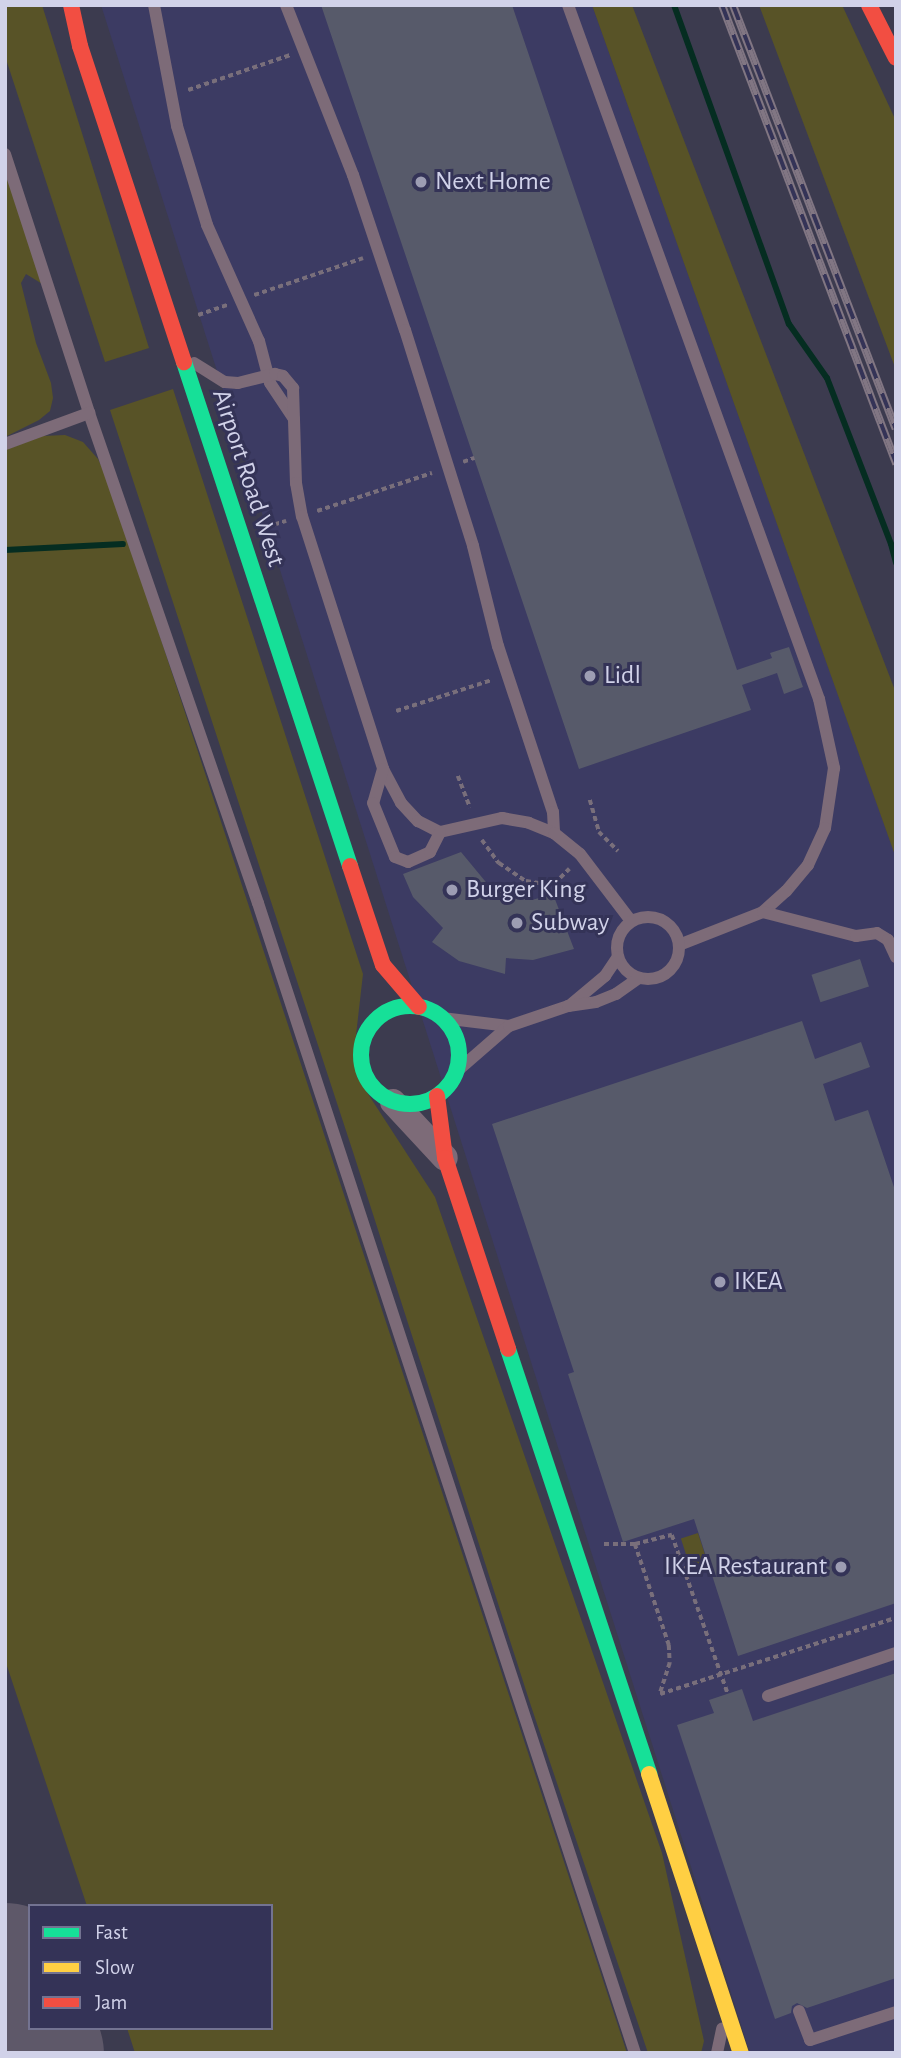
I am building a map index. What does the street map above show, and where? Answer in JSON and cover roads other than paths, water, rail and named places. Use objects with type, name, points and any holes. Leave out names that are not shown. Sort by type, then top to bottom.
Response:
[{"type":"main road","name":"Airport Road West","points":[[71,5],[80,46],[383,965],[419,1007]]},
{"type":"main road","points":[[869,5],[896,58]]},
{"type":"main road","points":[[369,1028],[391,1010],[419,1007],[442,1018],[457,1040],[459,1056],[456,1072],[437,1096],[424,1103],[393,1102],[370,1084],[363,1071],[362,1048],[383,965]]},
{"type":"main road","points":[[437,1096],[445,1158],[741,2053]]},
{"type":"street","points":[[393,1102],[445,1158]]},
{"type":"lane","points":[[154,5],[177,126],[207,225],[258,341],[268,375],[280,401],[294,419]]},
{"type":"lane","points":[[286,5],[348,163],[448,468],[484,583],[507,674],[553,812],[554,833]]},
{"type":"lane","points":[[568,5],[819,699],[834,768],[825,828],[808,865],[763,912],[679,945]]},
{"type":"lane","points":[[5,153],[89,413],[249,878],[635,2053]]},
{"type":"lane","points":[[258,341],[289,381],[295,398],[296,483],[302,516],[383,769],[401,803],[418,821],[440,832],[502,818],[529,823],[554,833],[580,853],[631,920]]},
{"type":"lane","points":[[180,352],[225,382],[238,383],[268,375],[283,376]]},
{"type":"lane","points":[[5,444],[89,413]]},
{"type":"lane","points":[[383,769],[373,803],[395,857],[408,862],[430,852],[440,832]]},
{"type":"lane","points":[[763,912],[856,936],[877,933],[888,940],[896,957]]},
{"type":"lane","points":[[652,916],[671,926],[679,945],[679,955],[668,972],[649,979],[639,978],[622,966],[618,957],[618,937],[631,920],[652,916]]},
{"type":"lane","points":[[568,1006],[605,976],[618,957]]},
{"type":"lane","points":[[456,1072],[509,1026],[568,1006],[596,1002],[616,994],[639,978]]},
{"type":"lane","points":[[442,1018],[509,1026]]},
{"type":"lane","points":[[768,1696],[896,1653]]},
{"type":"lane","points":[[717,2053],[726,2006]]},
{"type":"lane","points":[[799,2011],[810,2040],[896,2012]]},
{"type":"waterway","points":[[674,5],[789,324],[827,378],[896,563]]},
{"type":"waterway","points":[[5,550],[123,544]]},
{"type":"railway","points":[[722,5],[896,464]]},
{"type":"railway","points":[[733,5],[896,429]]},
{"type":"place","name":"Next Home","points":[[421,182]]},
{"type":"place","name":"Lidl","points":[[590,676]]},
{"type":"place","name":"Burger King","points":[[452,890]]},
{"type":"place","name":"Subway","points":[[517,923]]},
{"type":"place","name":"IKEA","points":[[720,1282]]},
{"type":"place","name":"IKEA Restaurant","points":[[841,1567]]}]
